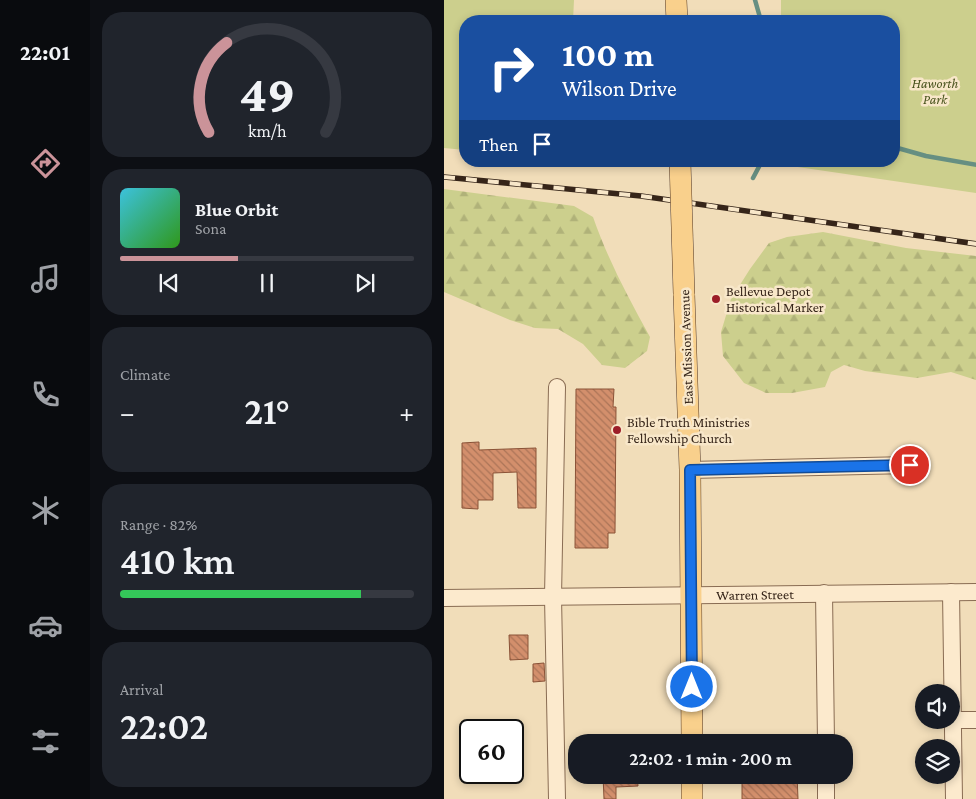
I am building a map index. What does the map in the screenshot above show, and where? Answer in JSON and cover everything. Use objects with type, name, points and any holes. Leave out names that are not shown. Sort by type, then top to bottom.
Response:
[{"type":"main road","points":[[676,0],[677,15]]},
{"type":"main road","name":"East Mission Avenue","points":[[680,167],[690,470],[692,734]]},
{"type":"main road","points":[[692,784],[692,799]]},
{"type":"street","points":[[557,387],[553,597],[557,799]]},
{"type":"street","points":[[690,470],[910,465]]},
{"type":"street","points":[[951,592],[952,684]]},
{"type":"street","name":"Warren Street","points":[[444,598],[976,592]]},
{"type":"street","points":[[824,593],[826,734]]},
{"type":"street","points":[[960,720],[976,720]]},
{"type":"street","points":[[953,729],[954,799]]},
{"type":"street","points":[[826,784],[826,799]]},
{"type":"green space","points":[[444,0],[574,0],[573,15],[459,15],[459,149],[444,148]]},
{"type":"green space","name":"Haworth Park","points":[[781,0],[976,0],[976,193],[798,167],[900,167],[900,15],[781,15]]},
{"type":"green space","points":[[444,189],[574,206],[593,217],[626,293],[650,337],[647,351],[625,368],[602,365],[583,344],[558,329],[535,328],[510,320],[444,292]]},
{"type":"green space","points":[[823,232],[906,248],[976,256],[976,380],[951,372],[917,378],[865,371],[844,365],[831,372],[825,387],[792,393],[766,393],[744,383],[723,356],[721,332],[731,299],[769,243],[787,237]]},
{"type":"building","name":"Bible Truth Ministries Fellowship Church","points":[[576,389],[614,389],[613,407],[616,407],[615,533],[608,533],[608,548],[575,548]]},
{"type":"building","points":[[479,442],[479,450],[536,448],[536,508],[518,508],[517,472],[493,473],[493,500],[478,500],[478,509],[462,508],[462,443]]},
{"type":"building","points":[[509,635],[528,635],[528,659],[510,660]]},
{"type":"building","points":[[544,663],[545,681],[533,682],[533,664]]},
{"type":"building","points":[[603,784],[638,784],[638,786],[616,787],[616,799],[604,799]]},
{"type":"building","points":[[742,784],[797,784],[798,799],[742,799]]},
{"type":"waterway","points":[[755,0],[759,15]]},
{"type":"waterway","points":[[900,149],[926,156],[977,165]]},
{"type":"waterway","points":[[753,178],[759,167]]},
{"type":"railway","points":[[444,177],[641,196],[977,244]]},
{"type":"place","name":"Bellevue Depot Historical Marker","points":[[716,299]]},
{"type":"place","name":"Bible Truth Ministries Fellowship Church","points":[[617,430]]},
{"type":"route","points":[[692,687],[690,470],[910,465]]}]
